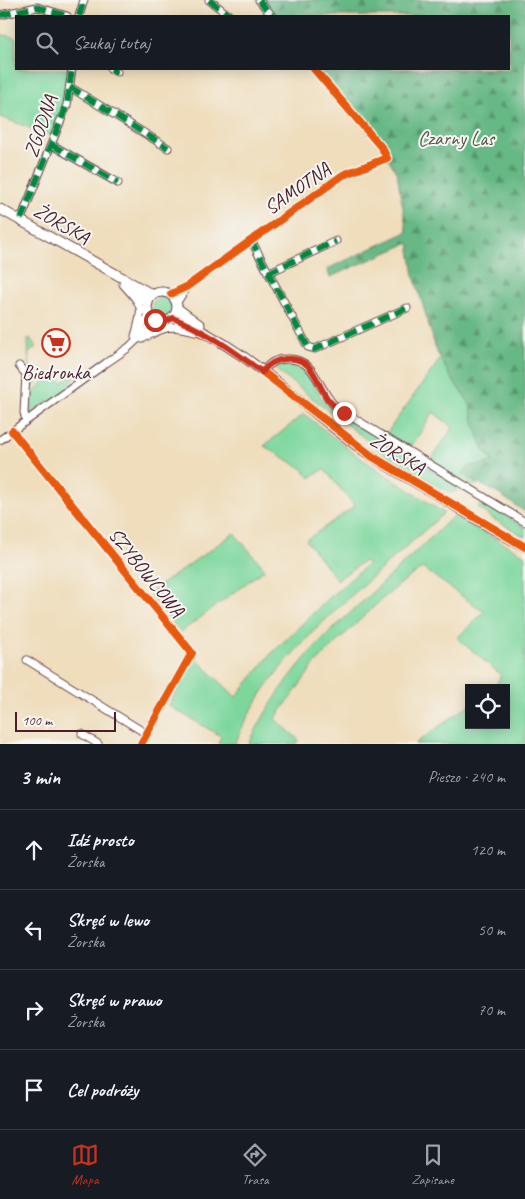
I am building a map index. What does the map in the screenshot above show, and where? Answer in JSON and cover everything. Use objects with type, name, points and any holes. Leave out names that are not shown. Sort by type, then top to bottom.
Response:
[{"type":"main road","name":"ŻORSKA","points":[[0,209],[21,219],[153,295]]},
{"type":"main road","name":"ŻORSKA","points":[[106,269],[148,303]]},
{"type":"main road","points":[[163,292],[171,294],[177,305],[173,318],[165,322],[153,318],[148,303],[153,295],[163,292]]},
{"type":"main road","name":"ŻORSKA","points":[[177,305],[216,334],[236,353]]},
{"type":"main road","name":"ŻORSKA","points":[[173,318],[208,334],[236,353],[288,390],[358,446],[525,547]]},
{"type":"street","points":[[79,15],[84,0]]},
{"type":"street","points":[[209,0],[229,15]]},
{"type":"street","points":[[258,0],[271,15]]},
{"type":"street","points":[[0,15],[37,7],[64,15]]},
{"type":"street","name":"ZGODNA","points":[[21,219],[67,105],[72,70]]},
{"type":"street","name":"SAMOTNA","points":[[171,294],[186,287],[343,175],[387,158],[382,148],[315,70]]},
{"type":"street","points":[[70,87],[168,148]]},
{"type":"street","points":[[52,145],[118,183]]},
{"type":"street","points":[[251,240],[308,347],[314,349],[407,308]]},
{"type":"street","points":[[268,273],[336,241]]},
{"type":"street","points":[[123,284],[137,300],[141,308],[141,317],[135,339]]},
{"type":"street","name":"SAMOTNA","points":[[177,305],[186,287]]},
{"type":"street","points":[[0,440],[118,354],[135,339],[153,318]]},
{"type":"street","points":[[135,339],[155,331],[179,327],[208,334]]},
{"type":"street","name":"ŻORSKA","points":[[262,372],[279,360],[289,359],[303,362],[314,372],[328,400],[337,408],[525,522]]},
{"type":"street","points":[[19,366],[26,374],[24,413],[26,420]]},
{"type":"street","name":"SZYBOWCOWA","points":[[12,431],[192,653],[141,744]]},
{"type":"street","points":[[27,660],[147,734]]},
{"type":"street","points":[[82,734],[98,744]]},
{"type":"green space","name":"Czarny Las","points":[[262,0],[525,0],[525,512],[499,494],[462,474],[469,466],[493,461],[484,450],[475,426],[470,404],[450,376],[437,352],[414,276],[409,243],[330,277],[327,269],[407,232],[397,173],[382,148],[316,70],[510,70],[510,15],[274,15]]},
{"type":"green space","points":[[0,34],[15,38],[15,70],[70,70],[60,119],[53,136],[0,117]]},
{"type":"green space","points":[[163,296],[173,303],[174,307],[167,317],[163,318],[153,311],[152,307],[159,297]]},
{"type":"green space","points":[[30,338],[36,347],[28,354],[28,339]]},
{"type":"green space","points":[[29,358],[30,366],[36,375],[41,373],[42,375],[27,396],[29,382]]},
{"type":"green space","points":[[441,358],[450,376],[470,404],[475,426],[484,450],[493,462],[469,466],[462,474],[478,484],[472,486],[430,461],[453,427],[433,412],[410,449],[386,434]]},
{"type":"green space","points":[[289,363],[305,369],[327,404],[352,423],[443,477],[456,486],[457,490],[450,493],[385,454],[276,370],[275,365]]},
{"type":"green space","points":[[76,372],[74,379],[64,391],[29,414],[26,414],[32,396],[45,381],[55,373],[62,383]]},
{"type":"green space","points":[[304,414],[359,457],[444,513],[342,604],[289,658],[258,699],[235,744],[218,744],[221,736],[169,706],[193,656],[236,697],[271,654],[330,597],[368,564],[364,561],[337,580],[306,540],[355,506],[324,469],[310,478],[303,469],[264,446]]},
{"type":"green space","points":[[484,502],[525,527],[525,537],[492,518],[478,507]]},
{"type":"green space","points":[[454,516],[525,555],[525,744],[415,744],[465,708],[465,729],[510,729],[510,684],[496,684],[501,675],[457,638],[484,612],[423,568],[381,600],[314,665],[275,719],[299,740],[297,744],[249,744],[280,690],[319,642]]},
{"type":"green space","points":[[234,533],[265,569],[181,632],[150,596],[156,588]]},
{"type":"marked path","points":[[79,15],[84,0]]},
{"type":"marked path","points":[[209,0],[229,15]]},
{"type":"marked path","points":[[259,0],[271,15]]},
{"type":"marked path","points":[[0,15],[37,7],[64,15]]},
{"type":"marked path","points":[[21,219],[67,105],[72,70]]},
{"type":"marked path","points":[[113,70],[117,72]]},
{"type":"marked path","points":[[70,87],[168,148]]},
{"type":"marked path","points":[[52,145],[118,183]]},
{"type":"marked path","points":[[251,240],[308,347],[315,349],[407,308]]},
{"type":"marked path","points":[[268,273],[336,241]]},
{"type":"cycle path","points":[[171,294],[186,287],[343,175],[387,158],[382,148],[315,70]]},
{"type":"cycle path","points":[[263,372],[373,457],[525,547]]},
{"type":"cycle path","points":[[12,431],[192,653],[141,744]]},
{"type":"place","name":"Biedronka","points":[[56,343]]},
{"type":"route","points":[[155,320],[165,322],[173,318],[194,327],[225,345],[262,372],[266,367],[279,360],[299,360],[308,365],[317,376],[328,400],[344,413]]}]
